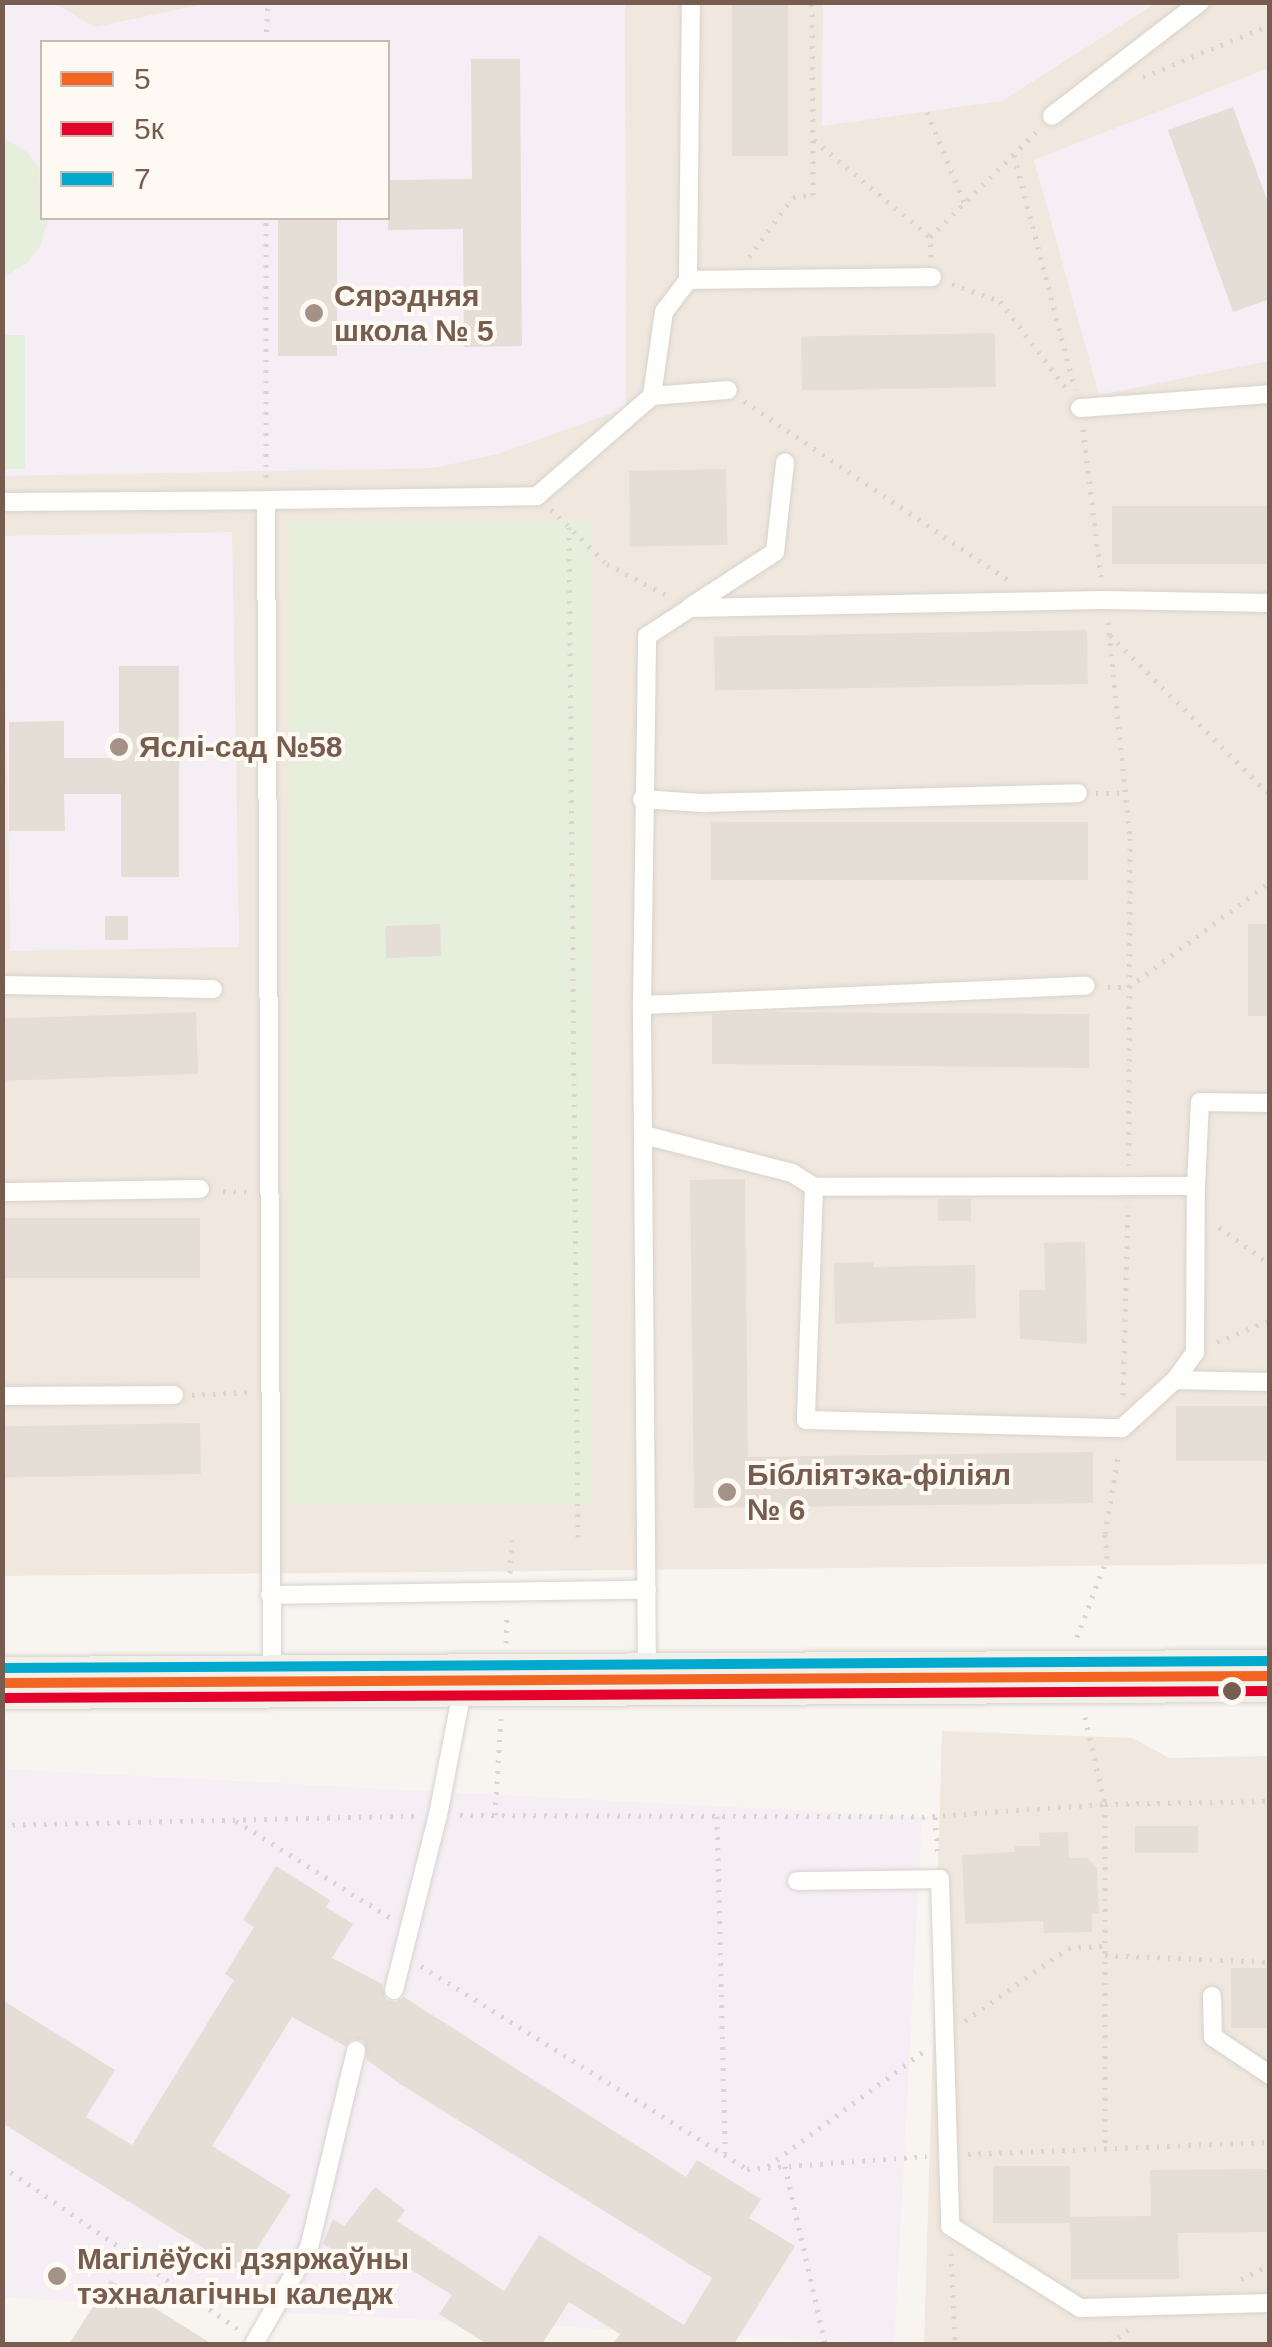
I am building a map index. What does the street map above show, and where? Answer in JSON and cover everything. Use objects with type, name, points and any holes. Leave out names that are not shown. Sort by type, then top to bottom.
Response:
[{"type":"main road","points":[[2,1684],[1270,1676]]},
{"type":"lane","points":[[652,396],[664,312],[688,280],[691,2]]},
{"type":"lane","points":[[1052,116],[1200,2]]},
{"type":"lane","points":[[688,280],[932,278]]},
{"type":"lane","points":[[2,502],[537,496],[652,396],[728,390]]},
{"type":"lane","points":[[1080,408],[1270,394]]},
{"type":"lane","points":[[647,1677],[642,799],[647,636],[775,552],[785,464]]},
{"type":"lane","points":[[266,500],[272,1681]]},
{"type":"lane","points":[[690,608],[1103,600],[1270,602]]},
{"type":"lane","points":[[642,799],[702,803],[1078,792]]},
{"type":"lane","points":[[2,985],[213,989]]},
{"type":"lane","points":[[642,1005],[1086,986]]},
{"type":"lane","points":[[814,1187],[806,1420],[1122,1428],[1175,1380],[1195,1352],[1200,1102],[1270,1103]]},
{"type":"lane","points":[[644,1135],[792,1172],[814,1187],[1196,1186]]},
{"type":"lane","points":[[2,1192],[200,1189]]},
{"type":"lane","points":[[1175,1380],[1270,1382]]},
{"type":"lane","points":[[2,1396],[174,1396]]},
{"type":"lane","points":[[270,1596],[646,1590]]},
{"type":"lane","points":[[394,1990],[438,1815],[464,1680]]},
{"type":"lane","points":[[797,1881],[940,1878],[950,2226],[1080,2308],[1270,2303]]},
{"type":"lane","points":[[1212,1996],[1213,2037],[1270,2075]]},
{"type":"lane","points":[[255,2343],[309,2248],[356,2051]]},
{"type":"path","points":[[266,40],[268,2]]},
{"type":"path","points":[[732,280],[792,198],[813,196],[812,2]]},
{"type":"path","points":[[927,112],[965,204]]},
{"type":"path","points":[[813,140],[930,237]]},
{"type":"path","points":[[1014,155],[1080,408],[1110,635],[1130,838],[1129,1187],[1122,1428],[1105,1534],[1107,1558],[1078,1627],[1075,1678],[1105,1804],[1105,2146]]},
{"type":"path","points":[[266,220],[266,500]]},
{"type":"path","points":[[932,278],[1000,301],[1080,408]]},
{"type":"path","points":[[728,390],[1040,601]]},
{"type":"path","points":[[578,1537],[568,527],[606,564],[690,608]]},
{"type":"path","points":[[1110,635],[1270,795]]},
{"type":"path","points":[[1130,988],[1270,882]]},
{"type":"path","points":[[200,1189],[268,1193]]},
{"type":"path","points":[[1196,1211],[1270,1264]]},
{"type":"path","points":[[1195,1352],[1270,1320]]},
{"type":"path","points":[[174,1396],[269,1392]]},
{"type":"path","points":[[2,1825],[438,1815],[935,1816],[1105,1804],[1270,1800]]},
{"type":"path","points":[[717,1816],[725,2155]]},
{"type":"path","points":[[935,1816],[940,1878]]},
{"type":"path","points":[[234,1820],[408,1929]]},
{"type":"path","points":[[402,1954],[747,2169],[1105,2146],[1270,2142]]},
{"type":"path","points":[[1104,1956],[1270,1962]]},
{"type":"path","points":[[2,2166],[255,2343]]},
{"type":"path","points":[[785,2166],[825,2344]]},
{"type":"path","points":[[950,2226],[955,2344]]},
{"type":"shaded area","name":"Сярэдняя школа № 5","points":[[213,2],[625,3],[626,408],[498,454],[433,468],[3,476],[2,3],[54,3],[95,27]]},
{"type":"shaded area","points":[[823,2],[1156,3],[1002,101],[822,126]]},
{"type":"shaded area","points":[[2,3],[1269,3],[1269,1564],[3,1576]]},
{"type":"shaded area","points":[[1269,68],[1269,361],[1099,395],[1034,160]]},
{"type":"shaded area","name":"Яслі-сад №58","points":[[232,532],[239,947],[10,951],[3,536]]},
{"type":"shaded area","points":[[942,1731],[1133,1738],[1169,1758],[1269,1756],[1269,2344],[924,2344]]},
{"type":"shaded area","points":[[3,1769],[922,1817],[894,2344],[2,2298]]},
{"type":"green space","points":[[2,137],[27,152],[39,168],[40,220],[48,220],[40,246],[28,262],[3,278]]},
{"type":"green space","points":[[2,335],[25,335],[25,469],[2,469]]},
{"type":"green space","points":[[289,520],[592,520],[592,1505],[289,1505]]},
{"type":"building","points":[[732,2],[788,2],[788,156],[732,156]]},
{"type":"building","points":[[471,59],[520,59],[522,346],[464,347],[463,229],[388,230],[390,180],[472,179]]},
{"type":"building","points":[[1233,107],[1270,208],[1270,299],[1233,312],[1168,130]]},
{"type":"building","points":[[278,220],[337,220],[337,356],[278,356]]},
{"type":"building","points":[[995,333],[996,387],[802,390],[801,336]]},
{"type":"building","points":[[726,469],[727,545],[630,547],[629,471]]},
{"type":"building","points":[[1112,506],[1270,506],[1270,564],[1112,564]]},
{"type":"building","points":[[1087,630],[1088,684],[715,691],[714,637]]},
{"type":"building","points":[[119,666],[179,666],[179,877],[121,877],[121,794],[64,794],[65,831],[9,831],[9,722],[64,721],[64,758],[119,758]]},
{"type":"building","points":[[711,822],[1088,822],[1088,880],[711,880]]},
{"type":"building","points":[[105,916],[128,916],[128,940],[105,940]]},
{"type":"building","points":[[440,924],[441,956],[386,958],[385,926]]},
{"type":"building","points":[[1248,924],[1270,924],[1270,1016],[1248,1016]]},
{"type":"building","points":[[196,1012],[198,1074],[4,1081],[2,1019]]},
{"type":"building","points":[[712,1014],[1089,1014],[1089,1068],[712,1064]]},
{"type":"building","points":[[745,1179],[748,1457],[1093,1452],[1093,1503],[694,1508],[690,1180]]},
{"type":"building","points":[[938,1199],[971,1199],[971,1221],[938,1221]]},
{"type":"building","points":[[2,1218],[200,1218],[200,1278],[2,1278]]},
{"type":"building","points":[[1085,1242],[1087,1344],[1020,1339],[1019,1290],[1045,1290],[1044,1243]]},
{"type":"building","points":[[873,1262],[873,1267],[975,1265],[976,1318],[835,1324],[834,1263]]},
{"type":"building","points":[[1176,1406],[1270,1406],[1270,1461],[1176,1461]]},
{"type":"building","points":[[200,1423],[201,1474],[3,1477],[2,1426]]},
{"type":"building","points":[[1135,1826],[1198,1826],[1198,1853],[1135,1853]]},
{"type":"building","points":[[1068,1832],[1069,1858],[1087,1858],[1097,1868],[1099,1913],[1092,1914],[1092,1932],[1044,1933],[1043,1921],[965,1924],[962,1855],[1015,1852],[1015,1846],[1040,1846],[1039,1833]]},
{"type":"building","points":[[276,1866],[330,1900],[326,1907],[353,1924],[332,1958],[382,1984],[386,2000],[396,2002],[404,1997],[686,2177],[697,2160],[761,2199],[749,2218],[795,2246],[734,2344],[613,2344],[620,2334],[569,2302],[542,2344],[487,2344],[439,2314],[452,2295],[374,2247],[362,2267],[323,2244],[333,2219],[344,2226],[375,2187],[405,2210],[397,2221],[504,2291],[539,2235],[684,2325],[712,2278],[400,2084],[367,2060],[364,2041],[353,2039],[345,2046],[292,2017],[212,2146],[291,2195],[242,2272],[2,2123],[2,2000],[115,2070],[86,2117],[132,2145],[234,1980],[225,1974],[254,1927],[243,1920]]},
{"type":"building","points":[[1231,1968],[1270,1968],[1270,2028],[1231,2028]]},
{"type":"building","points":[[993,2166],[1070,2166],[1070,2223],[993,2223]]},
{"type":"building","points":[[1270,2169],[1270,2232],[1178,2233],[1179,2279],[1071,2279],[1070,2217],[1151,2216],[1150,2170]]},
{"type":"building","points":[[110,2280],[212,2344],[69,2344]]},
{"type":"transit line","name":"7","points":[[2,1668],[1270,1661]]},
{"type":"transit line","name":"5","points":[[2,1683],[1270,1676]]},
{"type":"transit line","name":"5к","points":[[2,1698],[1270,1691]]},
{"type":"place","name":"Сярэдняя школа № 5","points":[[314,313]]},
{"type":"place","name":"Яслі-сад №58","points":[[119,747]]},
{"type":"place","name":"Бібліятэка-філіял № 6","points":[[727,1492]]},
{"type":"place","name":"Магілёўскі дзяржаўны тэхналагічны каледж","points":[[57,2276]]}]
